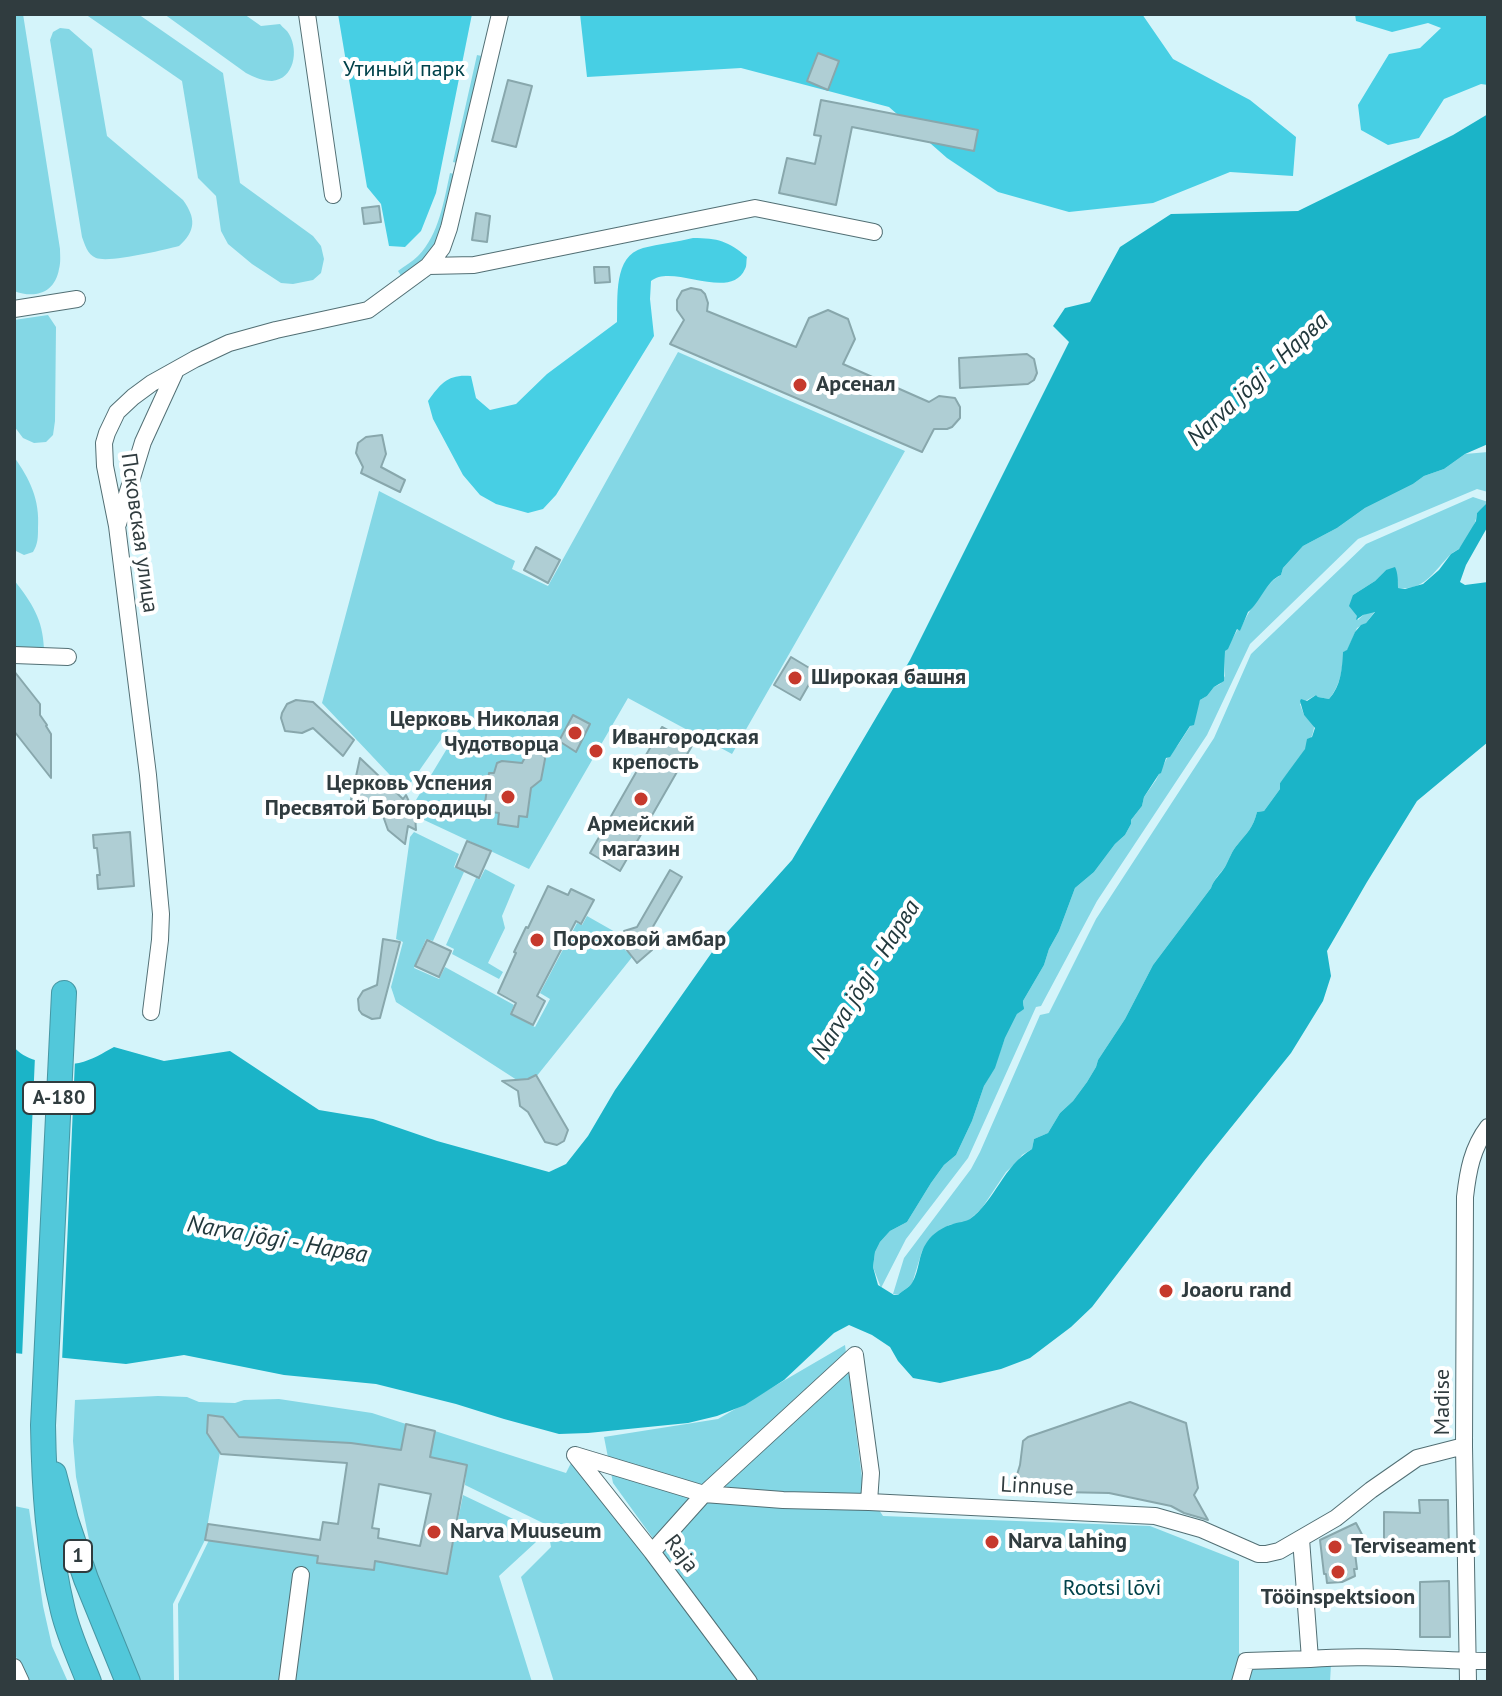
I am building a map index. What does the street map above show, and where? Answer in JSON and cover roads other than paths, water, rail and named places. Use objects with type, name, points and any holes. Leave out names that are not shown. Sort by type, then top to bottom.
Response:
[{"type":"highway","name":"А-180","points":[[43,1425],[64,993]]},
{"type":"highway","name":"1","points":[[43,1425],[44,1488],[55,1575],[81,1624],[105,1682]]},
{"type":"highway","name":"1","points":[[43,1425],[66,1520],[86,1579],[128,1682]]},
{"type":"highway","points":[[55,1575],[64,1614],[89,1682]]},
{"type":"street","points":[[307,14],[333,195]]},
{"type":"street","name":"Псковская улица","points":[[151,1012],[161,914],[155,839],[117,526],[105,466],[107,433],[117,412],[133,397],[176,368],[229,343],[302,323],[368,310],[428,266],[442,248],[449,228],[500,14]]},
{"type":"street","points":[[428,266],[474,265],[755,208],[874,232]]},
{"type":"street","points":[[14,309],[77,299]]},
{"type":"street","points":[[117,526],[143,442],[176,368]]},
{"type":"street","points":[[14,655],[68,657]]},
{"type":"street","name":"Madise","points":[[1468,1682],[1464,1446],[1465,1197],[1469,1165],[1488,1127]]},
{"type":"street","points":[[652,1552],[704,1494],[855,1355],[871,1473],[869,1502]]},
{"type":"street","name":"Linnuse","points":[[575,1455],[704,1494],[783,1500],[1144,1514],[1201,1529],[1258,1554],[1273,1553],[1336,1518],[1417,1458],[1464,1446]]},
{"type":"street","name":"Raja","points":[[575,1455],[749,1682]]},
{"type":"street","points":[[1301,1539],[1310,1659]]},
{"type":"street","points":[[287,1682],[301,1575]]},
{"type":"street","points":[[1240,1682],[1246,1661],[1332,1657],[1488,1661]]},
{"type":"street","points":[[14,1667],[21,1682]]},
{"type":"water","name":"Narva jõgi - Нарва","points":[[1488,114],[1488,444],[1365,508],[1337,528],[1303,546],[1248,612],[1240,631],[1237,629],[1225,651],[1224,681],[1200,700],[1194,725],[1190,726],[1170,757],[1166,758],[1161,773],[1144,797],[1125,835],[1094,872],[1075,888],[1044,965],[1023,1001],[1024,1009],[1017,1014],[1005,1038],[956,1155],[944,1165],[907,1222],[890,1231],[875,1252],[873,1267],[878,1285],[898,1295],[912,1283],[929,1239],[942,1229],[968,1220],[979,1212],[1014,1165],[1032,1149],[1034,1139],[1048,1133],[1060,1113],[1087,1082],[1153,965],[1211,888],[1252,826],[1257,812],[1264,811],[1305,749],[1307,739],[1312,737],[1315,728],[1304,715],[1301,699],[1307,701],[1316,695],[1329,699],[1338,683],[1343,652],[1347,650],[1355,632],[1375,612],[1356,620],[1357,616],[1349,606],[1353,595],[1386,570],[1395,567],[1398,588],[1423,584],[1459,549],[1476,521],[1477,513],[1488,502],[1488,526],[1460,582],[1465,585],[1488,582],[1488,742],[1417,801],[1327,951],[1331,976],[1323,1001],[1291,1053],[1092,1307],[1071,1327],[1030,1358],[1001,1369],[940,1383],[913,1378],[890,1347],[849,1325],[834,1333],[784,1380],[745,1405],[717,1416],[688,1423],[559,1434],[376,1384],[284,1375],[184,1355],[126,1364],[14,1353],[14,1047],[35,1060],[63,1064],[84,1062],[114,1047],[164,1061],[230,1051],[319,1110],[373,1119],[437,1141],[549,1172],[566,1164],[722,938],[792,860],[910,660],[1069,342],[1053,326],[1065,308],[1090,302],[1120,247],[1171,214],[1298,211],[1453,135]]},
{"type":"place","name":"Арсенал","points":[[800,385]]},
{"type":"place","name":"Широкая башня","points":[[795,678]]},
{"type":"place","name":"Церковь Николая Чудотворца","points":[[575,733]]},
{"type":"place","name":"Ивангородская крепость","points":[[596,751]]},
{"type":"place","name":"Церковь Успения Пресвятой Богородицы","points":[[508,797]]},
{"type":"place","name":"Армейский магазин","points":[[641,799]]},
{"type":"place","name":"Пороховой амбар","points":[[537,940]]},
{"type":"place","name":"Joaoru rand","points":[[1166,1291]]},
{"type":"place","name":"Narva Muuseum","points":[[434,1532]]},
{"type":"place","name":"Narva lahing","points":[[992,1542]]},
{"type":"place","name":"Terviseament","points":[[1335,1547]]},
{"type":"place","name":"Tööinspektsioon","points":[[1338,1572]]},
{"type":"park label","name":"Утиный парк","points":[[404,70]]},
{"type":"park label","name":"Rootsi lõvi","points":[[1112,1589]]}]
